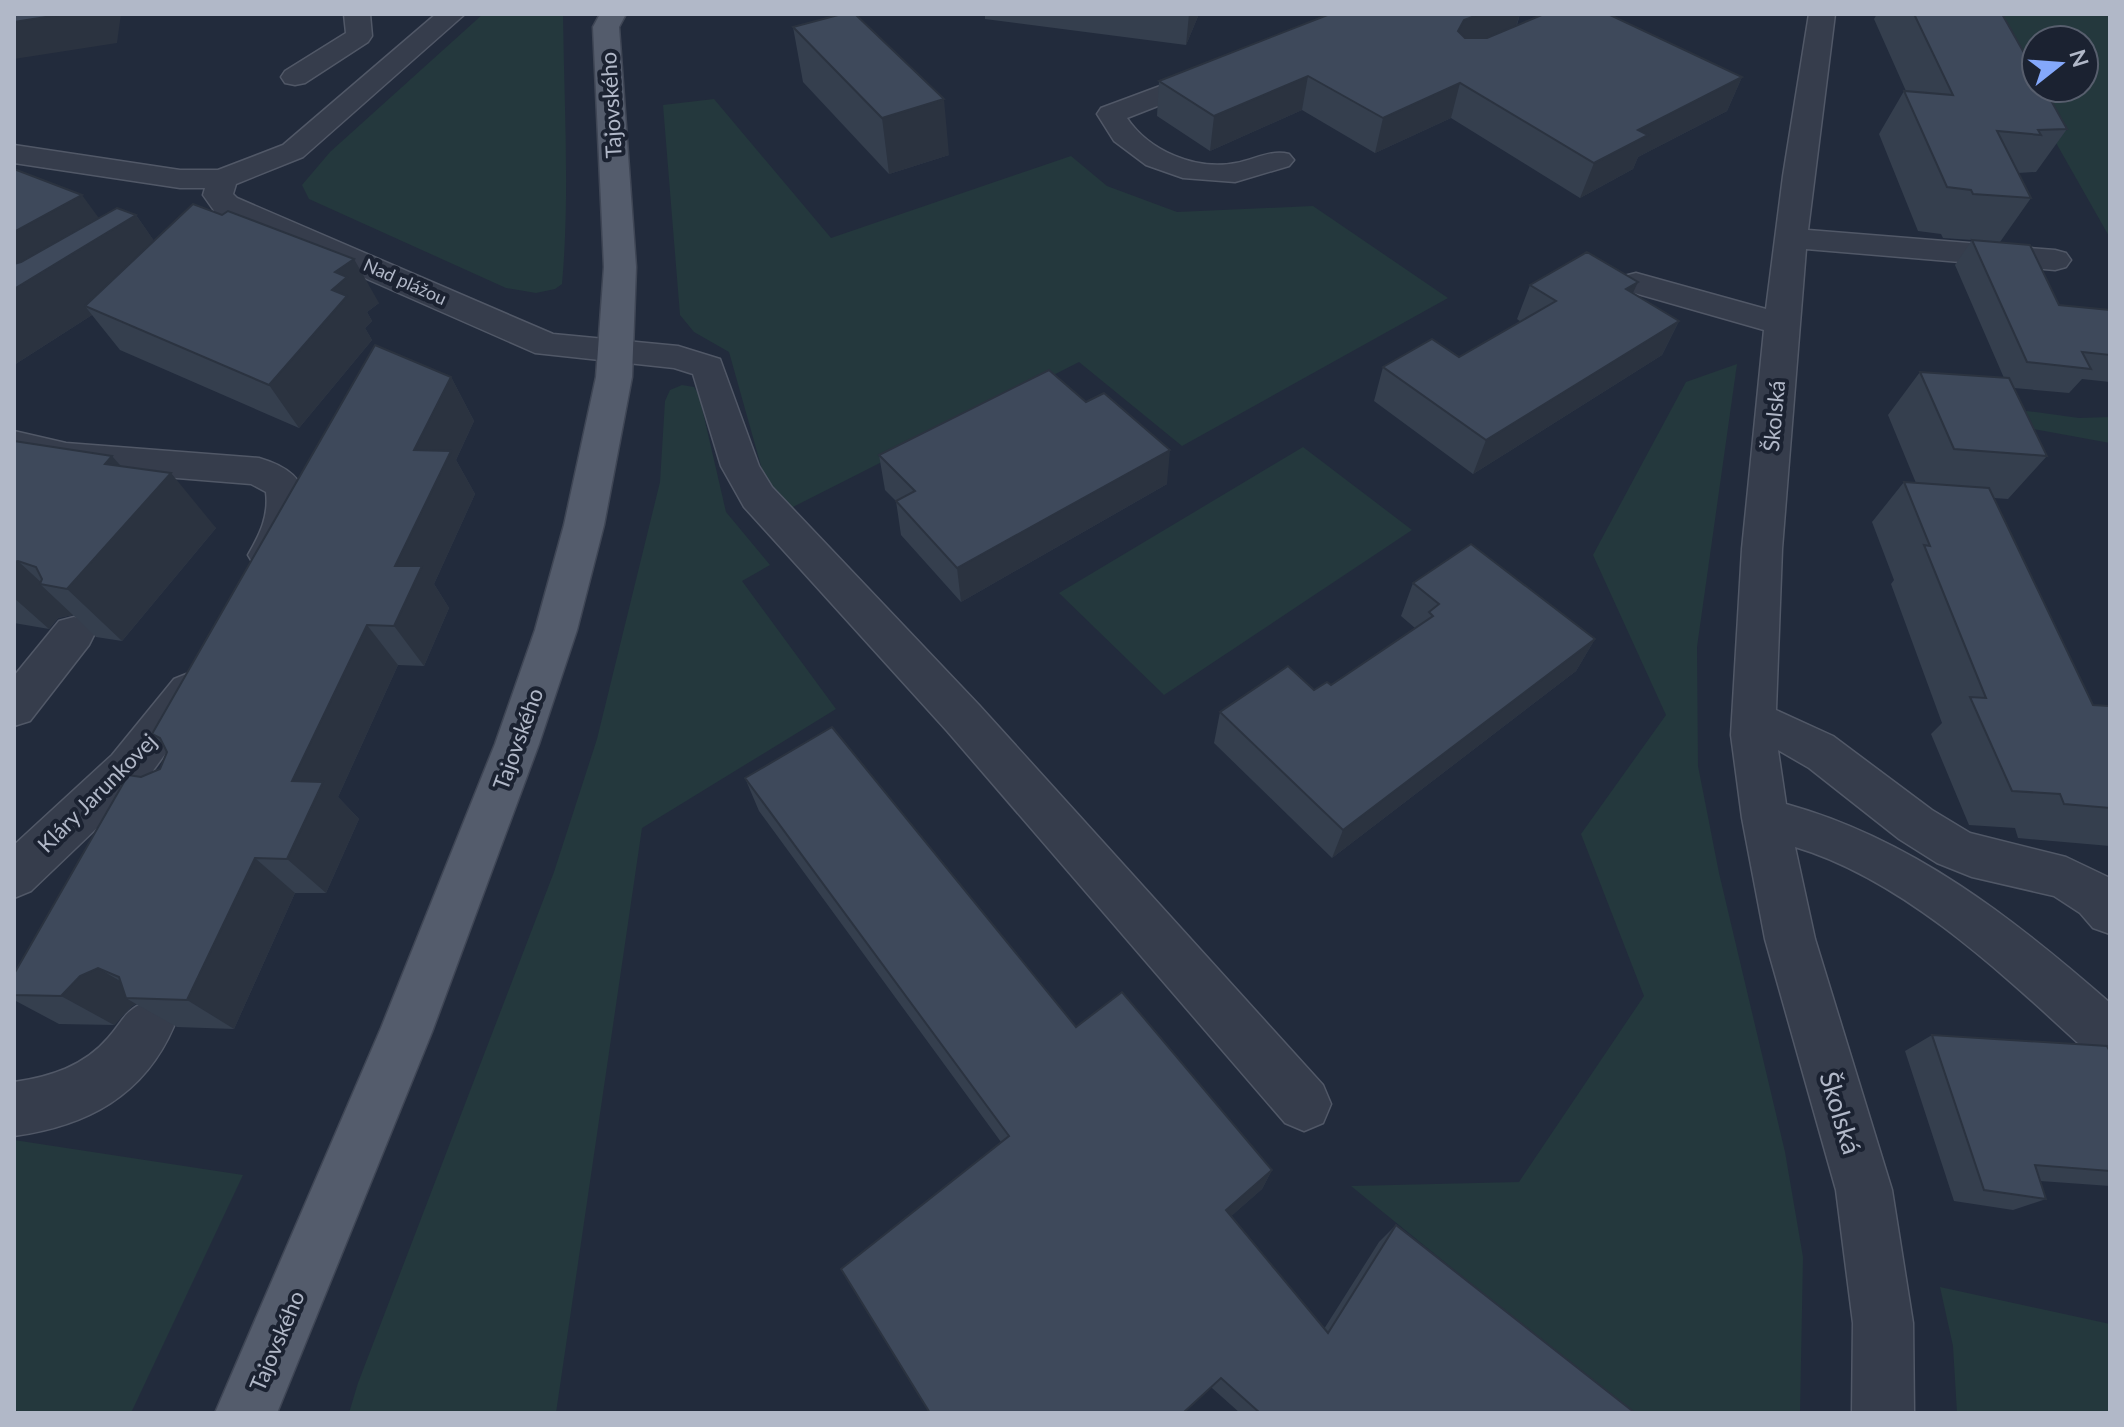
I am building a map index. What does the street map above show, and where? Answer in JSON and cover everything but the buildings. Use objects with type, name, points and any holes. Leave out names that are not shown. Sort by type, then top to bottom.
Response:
[{"type":"main road","name":"Tajovského","points":[[246,1413],[406,1032],[517,744],[556,630],[584,525],[614,377],[620,267],[605,18]]},
{"type":"street","points":[[357,14],[359,36],[295,77],[298,84],[367,87]]},
{"type":"street","name":"Nad plážou","points":[[215,197],[293,151],[452,14]]},
{"type":"street","name":"Školská","points":[[1822,14],[1782,324],[1762,549],[1753,735],[1765,818],[1790,939],[1864,1190],[1883,1323],[1883,1413]]},
{"type":"street","points":[[1238,65],[1111,114],[1124,135],[1156,159],[1194,172],[1235,173],[1279,160]]},
{"type":"street","name":"Nad plážou","points":[[14,154],[180,179],[226,205],[547,345],[678,357],[708,367],[740,466],[758,497],[963,718],[1304,1104]]},
{"type":"street","points":[[1791,238],[2055,260]]},
{"type":"street","points":[[1636,283],[1782,324]]},
{"type":"street","points":[[14,444],[66,456],[259,471],[283,485],[289,504],[282,530],[252,582]]},
{"type":"street","points":[[14,708],[74,633]]},
{"type":"street","name":"Kláry Jarunkovej","points":[[22,854],[118,778],[184,700],[207,661]]},
{"type":"street","points":[[1753,719],[1822,752],[1933,835],[1971,855],[2046,871],[2098,894],[2110,912]]},
{"type":"street","points":[[118,778],[171,788]]},
{"type":"street","points":[[1765,818],[1851,846],[1932,893],[2099,1013]]},
{"type":"street","points":[[14,1109],[35,1107],[86,1089],[123,1062],[148,1026]]},
{"type":"green space","points":[[483,14],[563,14],[566,217],[562,284],[555,289],[536,293],[506,288],[309,199],[302,185],[330,152]]},
{"type":"green space","points":[[1983,14],[2110,14],[2110,238],[2034,104],[2100,104],[2100,24],[2020,24],[2020,79]]},
{"type":"green space","points":[[714,99],[831,238],[1071,156],[1107,186],[1177,212],[1313,206],[1448,298],[1182,446],[1079,362],[789,509],[765,480],[729,352],[694,332],[680,315],[663,105]]},
{"type":"green space","points":[[1737,364],[1697,647],[1698,766],[1719,873],[1785,1152],[1803,1257],[1800,1413],[1630,1413],[1351,1186],[1519,1182],[1644,996],[1581,834],[1666,715],[1593,555],[1686,382]]},
{"type":"green space","points":[[682,385],[694,387],[699,395],[726,512],[770,565],[742,581],[836,709],[642,828],[556,1413],[349,1413],[554,872],[597,739],[660,482],[665,401],[670,390]]},
{"type":"green space","points":[[1976,404],[2079,418],[2110,417],[2110,443],[1989,421]]},
{"type":"green space","points":[[1303,447],[1412,530],[1164,695],[1059,593]]},
{"type":"green space","points":[[14,1140],[243,1175],[131,1413],[14,1413]]},
{"type":"green space","points":[[1940,1287],[2110,1324],[2110,1413],[1957,1413],[1953,1346]]}]
